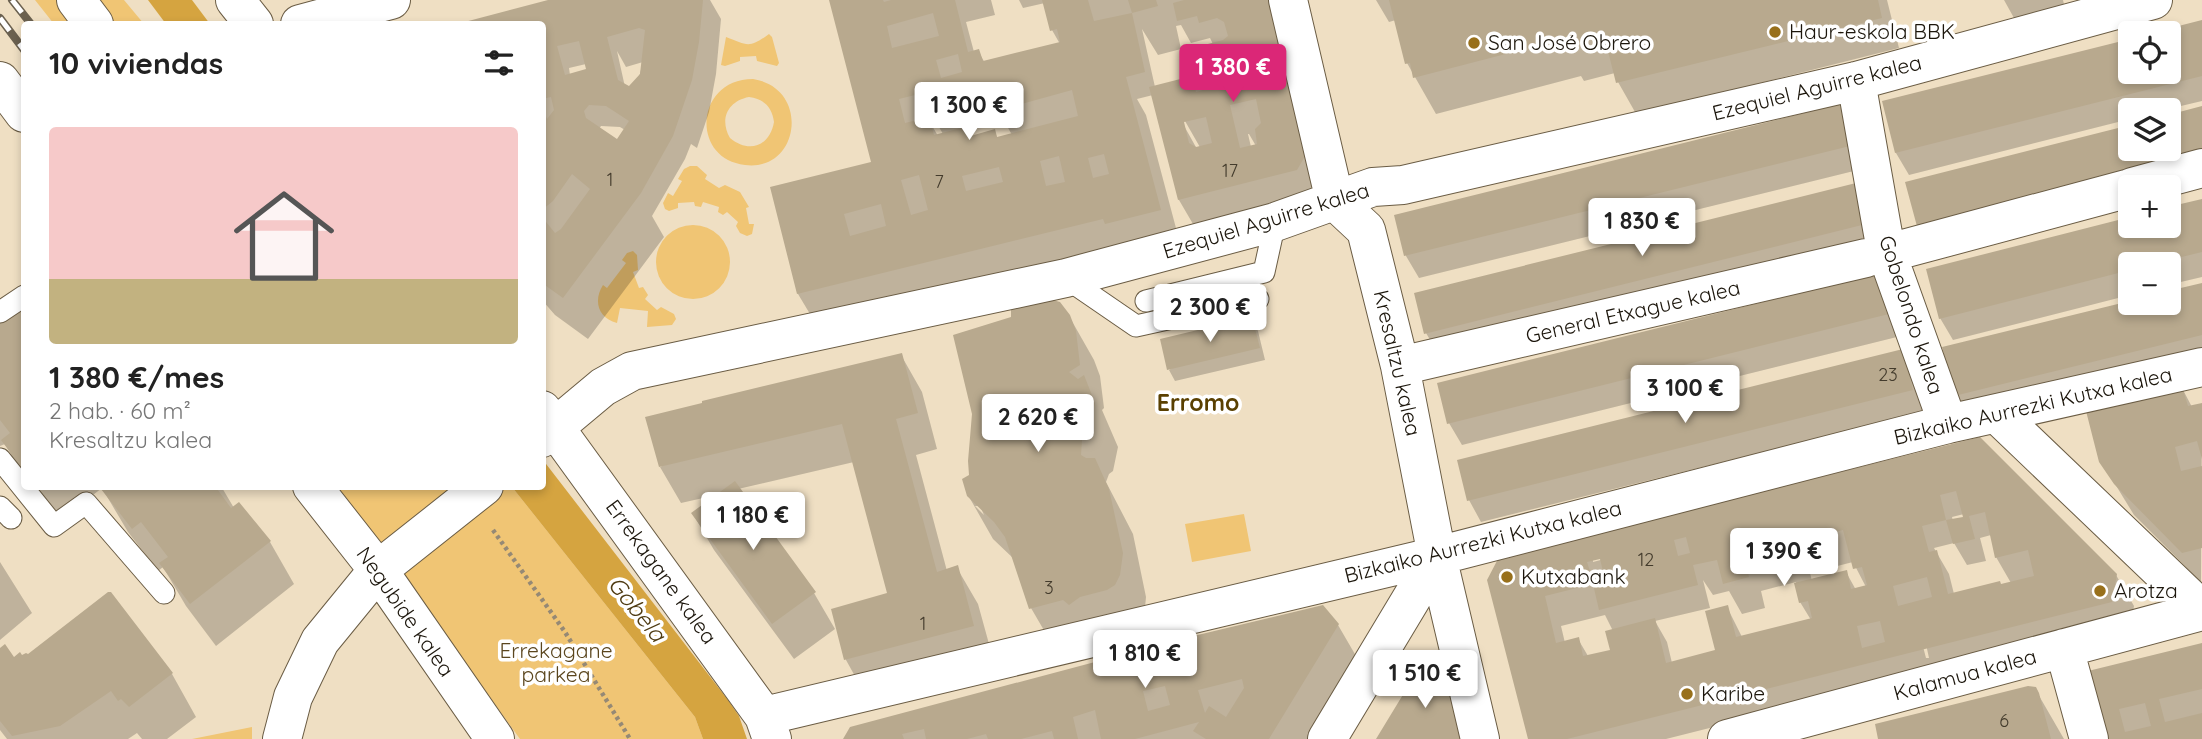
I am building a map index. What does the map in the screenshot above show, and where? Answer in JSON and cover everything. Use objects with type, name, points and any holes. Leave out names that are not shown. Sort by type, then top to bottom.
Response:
[{"type":"street","points":[[76,0],[92,21]]},
{"type":"street","points":[[235,0],[252,21]]},
{"type":"street","points":[[311,21],[391,0]]},
{"type":"street","points":[[1288,0],[1335,201]]},
{"type":"street","name":"Ezequiel Aguirre kalea","points":[[547,425],[632,371],[1066,278],[1275,222],[1373,187],[1403,185],[1856,80],[2152,0]]},
{"type":"street","name":"Gobelondo kalea","points":[[1856,80],[1886,251],[1948,424]]},
{"type":"street","points":[[0,81],[21,109]]},
{"type":"street","points":[[2177,175],[2202,168]]},
{"type":"street","points":[[1903,249],[2118,191]]},
{"type":"street","name":"Kresaltzu kalea","points":[[1335,201],[1366,230],[1400,366],[1437,556],[1480,739]]},
{"type":"street","name":"General Etxague kalea","points":[[1400,366],[1866,258]]},
{"type":"street","name":"Bizkaiko Aurrezki Kutxa kalea","points":[[768,728],[1948,424],[2202,367]]},
{"type":"street","points":[[1997,414],[2202,610]]},
{"type":"street","name":"Errekagane kalea","points":[[547,425],[768,728]]},
{"type":"street","name":"Negubide kalea","points":[[315,490],[378,570],[495,739]]},
{"type":"street","points":[[282,739],[293,697],[320,641],[378,570],[470,500]]},
{"type":"street","points":[[1327,739],[1437,556]]},
{"type":"street","name":"Kalamua kalea","points":[[1727,739],[1851,723],[2064,648],[2202,610]]},
{"type":"street","points":[[2064,648],[2089,739]]},
{"type":"lane","points":[[1146,301],[1264,272],[1275,222]]},
{"type":"lane","points":[[1066,278],[1136,326],[1258,299]]},
{"type":"lane","points":[[0,312],[21,298]]},
{"type":"lane","points":[[0,460],[21,486]]},
{"type":"lane","points":[[25,490],[54,526],[86,503],[163,593]]},
{"type":"path","points":[[470,500],[565,632],[630,739]]},
{"type":"green space","points":[[35,0],[124,0],[142,21],[52,21]]},
{"type":"green space","points":[[769,34],[779,63],[777,66],[757,61],[756,56],[740,57],[740,61],[721,65],[726,37],[752,44]]},
{"type":"green space","points":[[753,79],[772,86],[784,97],[790,112],[791,128],[787,143],[778,156],[764,164],[745,165],[727,160],[715,149],[708,135],[710,105],[720,92],[734,82]],"holes":[[[754,98],[766,105],[774,122],[772,130],[763,142],[744,146],[730,138],[725,124],[727,112],[736,102]]]},
{"type":"green space","points":[[697,166],[707,175],[705,179],[719,188],[725,185],[740,192],[749,207],[746,208],[749,224],[754,224],[752,234],[747,236],[740,233],[736,226],[738,222],[727,212],[723,215],[718,212],[719,207],[703,202],[701,207],[695,206],[694,202],[678,203],[678,208],[669,211],[665,209],[663,203],[668,193],[673,196],[682,181],[678,179],[684,169]]},
{"type":"green space","points":[[686,225],[700,225],[714,231],[724,241],[730,262],[724,283],[714,293],[700,299],[686,299],[672,293],[662,283],[656,269],[656,255],[662,241],[672,231]]},
{"type":"green space","points":[[633,251],[637,255],[638,270],[633,272],[639,288],[643,287],[648,295],[645,299],[657,310],[661,307],[674,314],[676,319],[672,325],[647,327],[648,311],[620,308],[617,323],[605,317],[599,308],[598,297],[603,285],[607,288],[626,263],[622,260],[627,253]]},
{"type":"green space","name":"Errekagane parkea","points":[[340,490],[514,490],[695,717],[703,739],[520,739]]},
{"type":"green space","points":[[1244,514],[1251,551],[1192,562],[1185,524]]},
{"type":"green space","points":[[252,727],[252,739],[192,739]]},
{"type":"water","points":[[148,0],[192,0],[208,21],[164,21]]},
{"type":"water","name":"Gobela","points":[[546,464],[728,700],[739,716],[747,739],[703,739],[695,717],[514,490],[546,490]]},
{"type":"building","points":[[548,0],[703,0],[692,80],[673,136],[641,193],[563,298],[546,286],[546,222],[555,233],[561,229],[590,189],[572,174],[546,207],[546,116],[547,119],[554,110],[551,97],[546,98],[546,21],[468,21]],"holes":[[[639,28],[645,30],[640,74],[629,86],[618,80],[607,37]],[[579,41],[586,69],[565,75],[557,46]],[[589,105],[606,106],[629,121],[617,139],[586,118],[584,111]]]},
{"type":"building","points":[[829,0],[955,0],[968,52],[979,49],[983,61],[1060,42],[1057,29],[1050,31],[1042,0],[1088,0],[1094,21],[1132,13],[1145,72],[1126,77],[1161,210],[1105,224],[1103,219],[797,294],[770,187],[871,162]],"holes":[[[933,13],[939,36],[892,48],[887,26]],[[958,54],[962,72],[941,78],[936,60]],[[1072,90],[1078,116],[997,137],[995,129],[967,137],[965,127],[934,135],[929,117],[905,123],[899,99],[923,93],[928,112],[948,106],[949,114],[994,102],[996,111]],[[1104,154],[1109,174],[1093,178],[1088,158]],[[1059,156],[1065,182],[1046,186],[1040,161]],[[999,167],[1003,182],[966,191],[962,176]],[[919,175],[928,210],[911,215],[901,180]],[[881,204],[886,226],[850,236],[844,214]]]},
{"type":"building","points":[[1128,0],[1156,0],[1158,6],[1132,13]]},
{"type":"building","points":[[1184,0],[1274,0],[1312,144],[1297,170],[1178,200],[1149,87],[1192,76],[1196,92],[1225,84],[1221,69],[1190,73],[1186,56],[1206,51],[1204,45],[1228,36],[1224,22],[1217,18],[1199,23],[1197,16],[1177,21],[1173,3]],"holes":[[[1256,99],[1261,123],[1255,129],[1257,144],[1240,148],[1230,105]],[[1206,117],[1212,143],[1196,147],[1189,143],[1184,122]]]},
{"type":"building","name":"San José Obrero","points":[[1389,0],[1878,0],[1882,18],[1616,83],[1604,35],[1562,46],[1560,40],[1413,78],[1410,63],[1405,64]]},
{"type":"building","points":[[2202,20],[2202,76],[2181,81],[2181,25]]},
{"type":"building","points":[[2118,42],[2118,84],[2170,84],[1895,153],[1882,101]]},
{"type":"building","points":[[1840,104],[1850,146],[1404,256],[1394,215]]},
{"type":"building","points":[[2202,106],[2202,158],[2135,175],[2118,175],[2118,179],[1918,230],[1905,182],[2118,128],[2118,161],[2181,161],[2181,112]]},
{"type":"building","points":[[1860,182],[1870,223],[1424,334],[1414,293]]},
{"type":"building","points":[[2202,199],[2202,252],[2181,257],[2181,252],[2118,252],[2118,273],[1939,319],[1926,269],[2118,220],[2118,238],[2181,238],[2181,204]]},
{"type":"building","points":[[1883,272],[1893,313],[1447,424],[1437,383]]},
{"type":"building","points":[[2202,283],[2202,335],[1954,396],[1942,347],[2118,304],[2118,315],[2181,315],[2181,288]]},
{"type":"building","points":[[1053,300],[1060,302],[1070,315],[1076,331],[1080,365],[1069,372],[1078,379],[1084,375],[1095,403],[1089,428],[1082,440],[1081,455],[1095,458],[1109,489],[1123,553],[1120,575],[1115,585],[1107,590],[1080,597],[1069,605],[1063,600],[1029,609],[1005,537],[994,522],[967,496],[962,479],[969,475],[972,414],[953,335],[1011,317],[1011,308]]},
{"type":"building","points":[[21,305],[21,467],[1,440],[10,433],[0,420],[0,322]]},
{"type":"building","points":[[1252,317],[1260,348],[1167,370],[1160,339]]},
{"type":"building","points":[[1903,349],[1913,390],[1467,501],[1457,460]]},
{"type":"building","points":[[902,353],[918,413],[896,419],[937,572],[958,565],[974,626],[844,660],[831,609],[887,593],[842,424],[659,467],[645,417]]},
{"type":"building","points":[[2182,386],[2188,406],[2202,403],[2202,459],[2197,441],[2175,447],[2181,471],[2202,466],[2202,548],[2182,553],[2114,484],[2099,462],[2086,411]]},
{"type":"building","points":[[1980,437],[2117,574],[2112,602],[1567,739],[1528,739],[1487,580],[1499,557]],"holes":[[[1956,491],[1963,517],[1946,520],[1940,495]],[[1985,512],[1995,558],[2028,550],[2034,576],[1948,594],[1937,550],[1929,552],[1922,526],[1946,520],[1953,544],[1975,539],[1969,516]],[[1843,530],[1853,569],[1862,567],[1867,585],[1851,589],[1847,570],[1794,583],[1799,603],[1808,601],[1812,618],[1736,637],[1728,605],[1705,611],[1715,650],[1666,663],[1655,618],[1605,631],[1610,650],[1583,656],[1579,637],[1556,643],[1545,596],[1593,584],[1599,610],[1698,585],[1693,565],[1717,560],[1723,584],[1749,577],[1745,560],[1795,548],[1794,543]],[[1686,537],[1690,553],[1678,556],[1674,540]],[[1600,559],[1604,575],[1592,578],[1587,562]],[[1927,577],[1932,597],[1898,606],[1893,586]],[[1880,621],[1885,642],[1862,648],[1857,626]]]},
{"type":"building","points":[[735,481],[816,592],[772,624],[691,513]]},
{"type":"building","points":[[102,490],[218,490],[231,508],[239,502],[271,541],[190,604],[159,563],[168,557],[141,522],[132,529]]},
{"type":"building","points":[[111,592],[173,673],[129,707],[121,699],[118,701],[111,691],[60,726],[12,736],[0,721],[0,648],[5,644],[14,657],[20,652],[22,655],[28,654]]},
{"type":"building","points":[[1323,605],[1339,624],[1269,739],[1206,739],[1193,731],[1199,722],[1135,739],[1101,739],[1095,710],[1073,717],[1078,739],[1054,739],[1052,731],[1021,739],[988,739],[986,734],[967,739],[926,739],[924,729],[902,734],[904,739],[843,739],[850,727],[1185,638]],"holes":[[[1242,679],[1244,688],[1226,717],[1209,706],[1205,713],[1198,690]],[[1165,686],[1170,705],[1148,711],[1143,691]]]},
{"type":"building","points":[[2202,643],[2202,689],[2159,699],[2165,722],[2202,713],[2202,739],[2101,739],[2084,672]],"holes":[[[2145,703],[2151,726],[2125,732],[2119,709]]]},
{"type":"building","points":[[1421,665],[1447,671],[1465,739],[1376,739]]},
{"type":"building","points":[[2028,686],[2036,687],[2039,693],[2051,739],[1878,739],[1875,724]]},
{"type":"railway","points":[[12,0],[29,21]]},
{"type":"railway","points":[[0,18],[21,46]]},
{"type":"place","name":"Haur-eskola BBK","points":[[1775,32]]},
{"type":"place","name":"San José Obrero","points":[[1474,43]]},
{"type":"place","name":"Kutxabank","points":[[1507,577]]},
{"type":"place","name":"Arotza","points":[[2100,591]]},
{"type":"place","name":"Karibe","points":[[1687,694]]},
{"type":"district","name":"Erromo","points":[[1198,403]]}]
